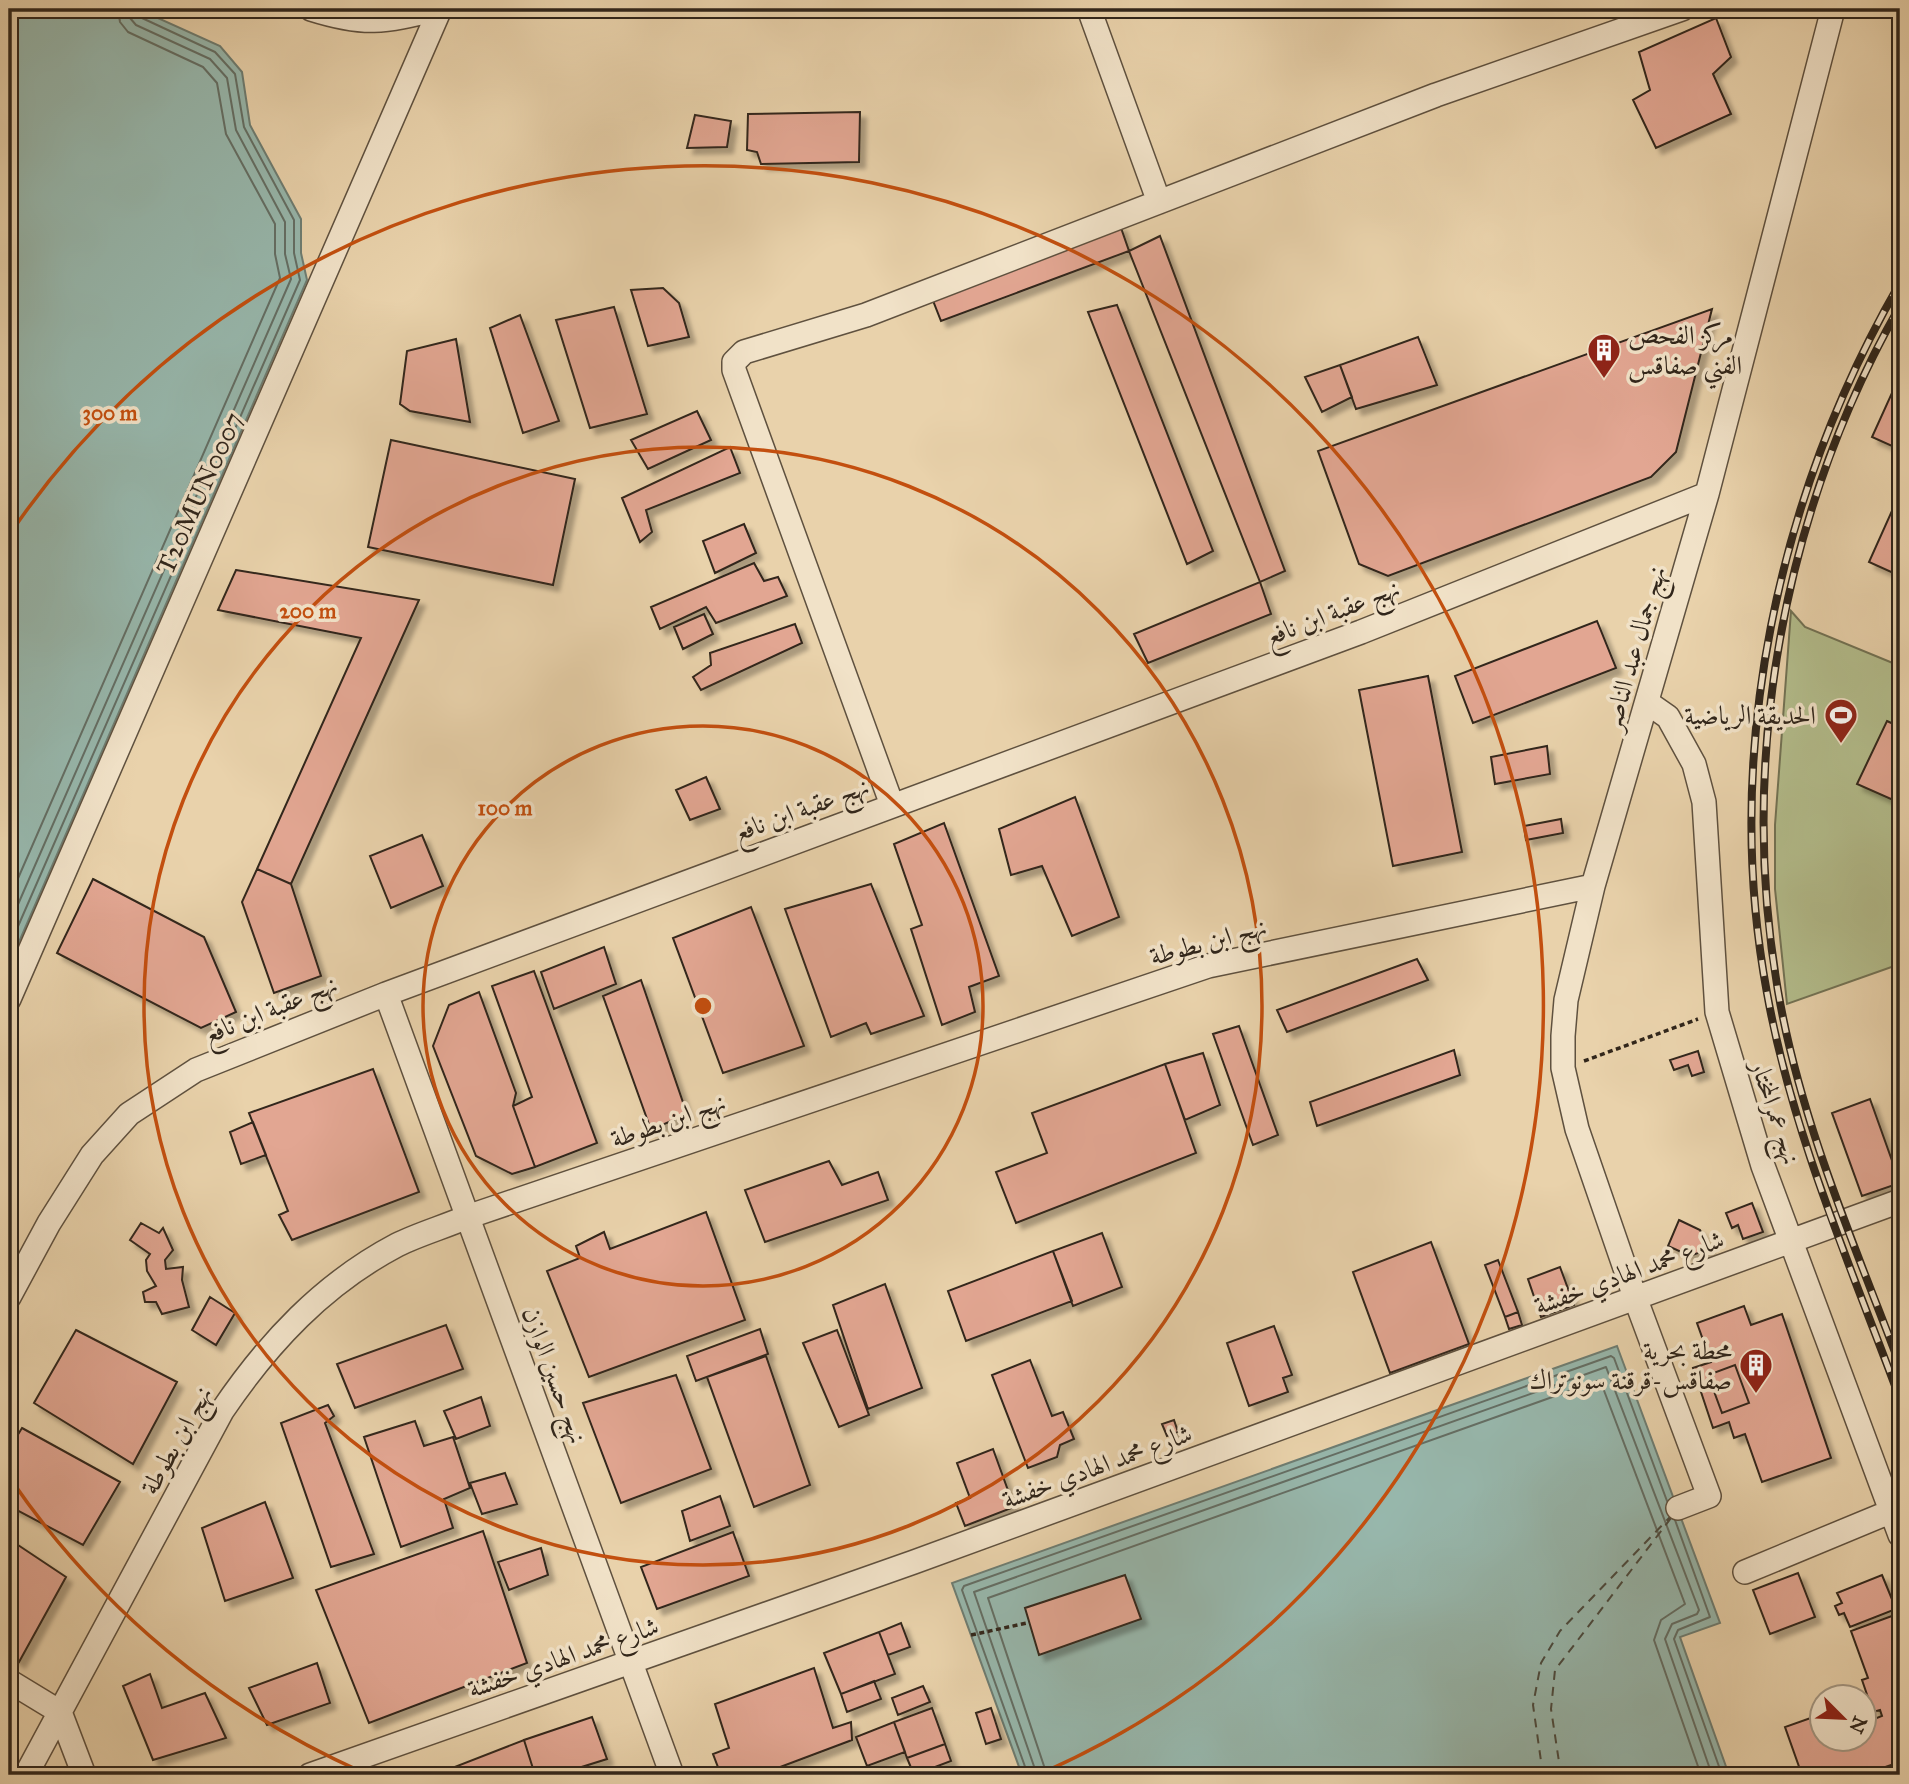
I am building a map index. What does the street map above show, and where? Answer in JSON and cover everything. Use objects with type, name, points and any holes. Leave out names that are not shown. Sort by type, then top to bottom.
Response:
[{"type":"street","points":[[311,9],[348,20],[371,22],[439,9]]},
{"type":"street","name":"T20MUN0007","points":[[9,999],[439,9]]},
{"type":"street","points":[[1089,9],[1158,202]]},
{"type":"street","points":[[891,805],[734,370],[734,362],[744,352],[866,315],[1436,95],[1682,9]]},
{"type":"street","name":"نهج جمال عبد الناصر","points":[[1678,1508],[1709,1496],[1636,1300],[1577,1129],[1563,1069],[1566,1000],[1593,886],[1707,494],[1833,9]]},
{"type":"street","name":"نهج عقبة ابن نافع","points":[[9,1297],[49,1223],[92,1156],[130,1114],[196,1069],[386,994],[1361,632],[1707,494]]},
{"type":"street","name":"نهج عمرالمختار","points":[[1648,703],[1668,717],[1694,764],[1704,802],[1717,1012],[1763,1166],[1900,1535]]},
{"type":"street","name":"نهج ابن بطوطة","points":[[26,1775],[222,1411],[254,1364],[324,1293],[397,1245],[467,1217],[1208,966],[1593,886]]},
{"type":"street","name":"نهج حسين الوازن","points":[[386,994],[672,1775]]},
{"type":"street","name":"شارع محمد الهادي خفشة","points":[[310,1775],[632,1663],[1636,1300],[1900,1201]]},
{"type":"street","points":[[1745,1572],[1892,1511]]},
{"type":"street","points":[[9,1681],[60,1712],[85,1775]]},
{"type":"path","points":[[1563,1069],[1717,1012]]},
{"type":"path","points":[[971,1635],[1027,1623]]},
{"type":"green space","name":"الحديقة الرياضية","points":[[1791,611],[1805,627],[1900,666],[1900,964],[1787,1004],[1775,889],[1775,825]]},
{"type":"water","points":[[9,9],[138,9],[220,46],[242,72],[250,125],[301,219],[301,253],[307,280],[9,965]]},
{"type":"water","points":[[1617,1346],[1720,1623],[1680,1637],[1729,1775],[1022,1775],[952,1583]]},
{"type":"building","points":[[1716,18],[1731,57],[1713,74],[1731,114],[1656,148],[1633,100],[1650,90],[1639,52]]},
{"type":"building","points":[[860,112],[859,162],[761,164],[757,152],[747,150],[748,114]]},
{"type":"building","points":[[695,115],[731,121],[727,147],[687,148]]},
{"type":"building","points":[[1120,225],[1129,251],[941,321],[932,298]]},
{"type":"building","points":[[1160,236],[1285,571],[1260,582],[1129,251]]},
{"type":"building","points":[[663,288],[679,303],[689,337],[648,346],[631,290]]},
{"type":"building","points":[[1117,305],[1213,551],[1187,564],[1088,312]]},
{"type":"building","points":[[614,307],[647,414],[590,428],[556,320]]},
{"type":"building","name":"مركز الفحص الفني صفاقس","points":[[1712,309],[1676,452],[1651,477],[1388,576],[1359,564],[1318,451]]},
{"type":"building","points":[[520,315],[559,421],[523,433],[490,328]]},
{"type":"building","points":[[1418,337],[1437,385],[1356,409],[1340,365]]},
{"type":"building","points":[[456,339],[470,422],[410,411],[400,404],[407,351]]},
{"type":"building","points":[[1340,365],[1352,397],[1322,412],[1305,377]]},
{"type":"building","points":[[1896,384],[1900,386],[1900,427],[1892,446],[1872,437]]},
{"type":"building","points":[[697,411],[711,440],[648,469],[631,440]]},
{"type":"building","points":[[391,440],[575,479],[553,585],[368,547]]},
{"type":"building","points":[[730,447],[740,473],[646,510],[652,532],[640,542],[622,498]]},
{"type":"building","points":[[1900,493],[1900,576],[1869,562]]},
{"type":"building","points":[[744,524],[756,553],[715,573],[703,541]]},
{"type":"building","points":[[754,563],[764,581],[778,577],[787,596],[716,623],[706,607],[660,629],[651,607]]},
{"type":"building","points":[[236,570],[419,600],[291,884],[257,869],[361,638],[218,610]]},
{"type":"building","points":[[1260,582],[1271,614],[1148,663],[1134,634]]},
{"type":"building","points":[[704,614],[713,634],[683,649],[674,627]]},
{"type":"building","points":[[1597,621],[1616,668],[1473,723],[1455,676]]},
{"type":"building","points":[[795,624],[802,643],[701,690],[693,677],[711,665],[710,653]]},
{"type":"building","points":[[1428,676],[1462,852],[1393,866],[1359,690]]},
{"type":"building","points":[[1887,721],[1900,727],[1900,803],[1857,784]]},
{"type":"building","points":[[1547,746],[1550,774],[1495,784],[1491,757]]},
{"type":"building","points":[[706,777],[720,809],[690,820],[676,790]]},
{"type":"building","points":[[1075,797],[1119,917],[1072,936],[1042,866],[1011,875],[999,829]]},
{"type":"building","points":[[1561,819],[1563,833],[1526,840],[1524,826]]},
{"type":"building","points":[[944,823],[999,976],[969,987],[975,1012],[942,1025],[911,929],[922,925],[894,844]]},
{"type":"building","points":[[422,835],[443,886],[391,908],[370,856]]},
{"type":"building","points":[[257,869],[291,884],[321,976],[274,993],[242,902]]},
{"type":"building","points":[[93,879],[204,937],[236,1012],[201,1028],[57,953]]},
{"type":"building","points":[[871,884],[924,1016],[871,1034],[866,1023],[831,1037],[785,909]]},
{"type":"building","points":[[751,907],[804,1046],[723,1073],[673,938]]},
{"type":"building","points":[[604,947],[616,984],[554,1009],[541,972]]},
{"type":"building","points":[[1417,959],[1428,980],[1287,1032],[1277,1010]]},
{"type":"building","points":[[534,971],[597,1143],[535,1167],[513,1106],[532,1097],[492,986]]},
{"type":"building","points":[[641,980],[687,1114],[651,1130],[603,996]]},
{"type":"building","points":[[479,992],[516,1093],[513,1106],[535,1167],[512,1174],[476,1156],[433,1046],[449,1005]]},
{"type":"building","points":[[1239,1026],[1278,1135],[1253,1145],[1213,1034]]},
{"type":"building","points":[[1454,1050],[1460,1075],[1317,1126],[1310,1102]]},
{"type":"building","points":[[1698,1051],[1704,1072],[1692,1076],[1688,1065],[1674,1070],[1670,1060]]},
{"type":"building","points":[[1203,1053],[1220,1105],[1185,1120],[1165,1064]]},
{"type":"building","points":[[1165,1064],[1196,1153],[1016,1223],[996,1172],[1047,1153],[1032,1113]]},
{"type":"building","points":[[373,1069],[419,1192],[292,1240],[279,1215],[288,1211],[249,1113]]},
{"type":"building","points":[[1870,1099],[1900,1183],[1862,1196],[1832,1113]]},
{"type":"building","points":[[253,1122],[266,1155],[241,1164],[230,1132]]},
{"type":"building","points":[[829,1161],[842,1185],[878,1172],[888,1200],[765,1242],[745,1190]]},
{"type":"building","points":[[1752,1203],[1763,1232],[1743,1239],[1738,1225],[1732,1228],[1726,1213]]},
{"type":"building","points":[[706,1212],[745,1320],[589,1377],[547,1271],[580,1258],[576,1246],[604,1232],[610,1249]]},
{"type":"building","points":[[1679,1220],[1700,1230],[1709,1249],[1690,1256],[1668,1246]]},
{"type":"building","points":[[141,1223],[159,1233],[163,1228],[173,1250],[165,1260],[166,1269],[183,1267],[182,1280],[189,1307],[162,1314],[156,1302],[145,1302],[143,1292],[156,1286],[147,1271],[146,1260],[150,1254],[130,1240]]},
{"type":"building","points":[[1102,1233],[1122,1287],[1073,1306],[1053,1251]]},
{"type":"building","points":[[1431,1242],[1469,1344],[1390,1373],[1353,1272]]},
{"type":"building","points":[[1053,1251],[1072,1301],[966,1341],[948,1291]]},
{"type":"building","points":[[1498,1260],[1518,1312],[1505,1317],[1485,1265]]},
{"type":"building","points":[[1560,1267],[1574,1305],[1541,1317],[1528,1279]]},
{"type":"building","points":[[885,1284],[922,1388],[868,1409],[833,1305]]},
{"type":"building","points":[[210,1297],[235,1313],[216,1345],[192,1330]]},
{"type":"building","name":"محطة بحرية صفاقس-قرقنة سونوتراك","points":[[1744,1306],[1751,1325],[1782,1314],[1831,1458],[1762,1482],[1745,1434],[1734,1438],[1729,1422],[1713,1428],[1693,1368],[1711,1362],[1697,1323]]},
{"type":"building","points":[[1518,1312],[1522,1325],[1509,1329],[1505,1317]]},
{"type":"building","points":[[446,1325],[463,1369],[355,1408],[337,1364]]},
{"type":"building","points":[[1274,1326],[1292,1375],[1283,1378],[1288,1392],[1249,1406],[1227,1343]]},
{"type":"building","points":[[760,1329],[768,1354],[696,1381],[687,1356]]},
{"type":"building","points":[[76,1330],[177,1382],[133,1464],[34,1403]]},
{"type":"building","points":[[837,1330],[869,1415],[839,1427],[803,1343]]},
{"type":"building","points":[[766,1356],[810,1485],[754,1507],[707,1377]]},
{"type":"building","points":[[1030,1360],[1052,1416],[1063,1412],[1074,1439],[1060,1445],[1057,1457],[1028,1468],[992,1375]]},
{"type":"building","points":[[1735,1365],[1749,1403],[1722,1413],[1708,1375]]},
{"type":"building","points":[[676,1375],[711,1469],[621,1503],[583,1403]]},
{"type":"building","points":[[481,1397],[490,1426],[456,1439],[444,1411]]},
{"type":"building","points":[[328,1405],[334,1416],[325,1423],[374,1554],[331,1567],[281,1423]]},
{"type":"building","points":[[1174,1420],[1178,1432],[1167,1436],[1162,1424]]},
{"type":"building","points":[[415,1421],[424,1446],[453,1437],[470,1488],[444,1499],[453,1528],[401,1547],[364,1437]]},
{"type":"building","points":[[22,1428],[120,1482],[83,1545],[9,1506],[9,1449]]},
{"type":"building","points":[[993,1449],[1014,1507],[965,1526],[956,1503],[970,1498],[957,1463]]},
{"type":"building","points":[[505,1473],[517,1504],[482,1514],[470,1483]]},
{"type":"building","points":[[720,1496],[730,1526],[690,1541],[682,1511]]},
{"type":"building","points":[[265,1502],[293,1578],[225,1601],[202,1528]]},
{"type":"building","points":[[483,1531],[527,1663],[369,1723],[316,1590]]},
{"type":"building","points":[[733,1532],[749,1576],[657,1609],[641,1567]]},
{"type":"building","points":[[9,1539],[66,1577],[19,1662],[9,1655]]},
{"type":"building","points":[[541,1548],[548,1575],[509,1590],[498,1562]]},
{"type":"building","points":[[1798,1573],[1815,1617],[1770,1634],[1753,1590]]},
{"type":"building","points":[[1125,1575],[1141,1619],[1039,1655],[1025,1608]]},
{"type":"building","points":[[1882,1575],[1896,1609],[1850,1627],[1844,1613],[1839,1615],[1835,1606],[1842,1603],[1837,1593]]},
{"type":"building","points":[[1900,1613],[1900,1762],[1862,1775],[1802,1775],[1785,1727],[1808,1719],[1808,1752],[1878,1752],[1878,1718],[1882,1716],[1878,1711],[1878,1682],[1863,1682],[1868,1678],[1851,1631]]},
{"type":"building","points":[[901,1623],[910,1647],[888,1655],[879,1632]]},
{"type":"building","points":[[879,1632],[895,1674],[841,1694],[824,1653]]},
{"type":"building","points":[[317,1663],[330,1703],[267,1725],[249,1688]]},
{"type":"building","points":[[814,1668],[833,1728],[851,1722],[852,1740],[759,1775],[721,1775],[713,1754],[729,1748],[715,1704]]},
{"type":"building","points":[[150,1674],[162,1708],[205,1693],[226,1738],[153,1760],[123,1686]]},
{"type":"building","points":[[874,1681],[881,1699],[847,1712],[841,1694]]},
{"type":"building","points":[[923,1686],[930,1702],[898,1715],[892,1698]]},
{"type":"building","points":[[932,1708],[945,1744],[907,1758],[894,1722]]},
{"type":"building","points":[[991,1708],[1001,1739],[986,1744],[976,1713]]},
{"type":"building","points":[[592,1717],[607,1759],[556,1775],[535,1775],[524,1740]]},
{"type":"building","points":[[894,1722],[905,1752],[867,1766],[856,1737]]},
{"type":"building","points":[[524,1740],[535,1775],[455,1775],[452,1768]]},
{"type":"building","points":[[945,1744],[951,1761],[914,1775],[907,1758]]},
{"type":"ferry route","points":[[1543,1775],[1533,1705],[1541,1663],[1560,1631],[1670,1517]]},
{"type":"ferry route","points":[[1561,1775],[1551,1709],[1555,1670],[1671,1518]]},
{"type":"railway","points":[[1900,283],[1857,364],[1821,449],[1792,537],[1771,627],[1757,718],[1752,810],[1755,902],[1767,993],[1791,1097],[1843,1249],[1900,1399]]},
{"type":"railway","points":[[1900,306],[1860,385],[1826,467],[1799,552],[1780,638],[1768,726],[1764,815],[1767,903],[1778,991],[1788,1039],[1800,1087],[1830,1181],[1900,1365]]},
{"type":"place","name":"مركز الفحص الفني صفاقس","points":[[1604,380]]},
{"type":"place","name":"الحديقة الرياضية","points":[[1841,745]]},
{"type":"place","name":"محطة بحرية صفاقس-قرقنة سونوتراك","points":[[1756,1395]]}]
